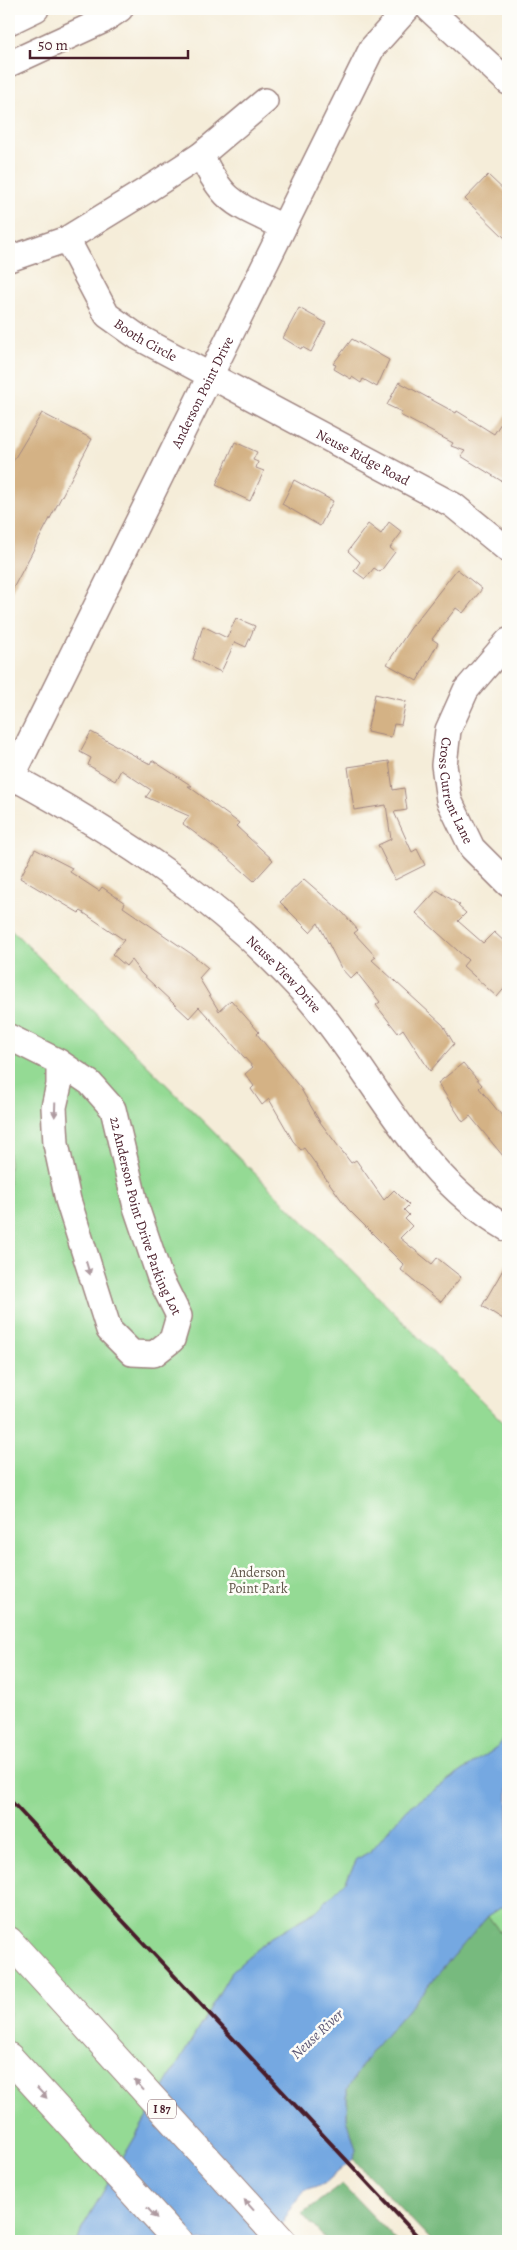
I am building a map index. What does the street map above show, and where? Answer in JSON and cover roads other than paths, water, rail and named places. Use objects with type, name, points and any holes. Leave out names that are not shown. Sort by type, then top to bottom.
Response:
[{"type":"highway","name":"I 87","points":[[9,1941],[282,2241]]},
{"type":"highway","points":[[9,2057],[178,2241]]},
{"type":"street","points":[[9,22],[36,9]]},
{"type":"street","points":[[9,64],[102,21],[120,9]]},
{"type":"street","name":"Anderson Point Drive","points":[[10,778],[372,48],[407,9]]},
{"type":"street","points":[[429,9],[507,78]]},
{"type":"street","points":[[9,259],[66,239],[201,155],[265,101]]},
{"type":"street","points":[[201,155],[212,178],[229,198],[236,204],[283,227]]},
{"type":"street","name":"Booth Circle","points":[[66,239],[107,315],[138,337],[210,374]]},
{"type":"street","name":"Neuse Ridge Road","points":[[210,374],[453,505],[508,550]]},
{"type":"street","name":"Cross Current Lane","points":[[508,641],[466,690],[448,730],[444,765],[449,800],[472,848],[508,884]]},
{"type":"street","name":"Neuse View Drive","points":[[10,778],[104,828],[186,884],[241,929],[310,1000],[342,1042],[401,1129],[429,1163],[468,1200],[508,1229]]},
{"type":"street","name":"22 Anderson Point Drive Parking Lot","points":[[9,1037],[59,1062],[90,1083],[113,1109],[136,1207],[160,1278],[179,1316],[172,1340],[154,1354],[132,1353],[110,1330],[92,1280],[68,1200],[56,1144],[54,1107],[59,1085],[59,1062]]},
{"type":"water","name":"Neuse River","points":[[508,1732],[508,1903],[488,1916],[366,2058],[347,2090],[347,2119],[356,2150],[353,2159],[324,2184],[304,2190],[272,2241],[78,2241],[82,2228],[232,1971],[272,1937],[316,1911],[346,1881],[357,1859],[371,1851],[406,1809],[498,1747]]},
{"type":"railway","points":[[9,1799],[422,2241]]},
{"type":"park label","name":"Anderson Point Park","points":[[258,1580]]}]
